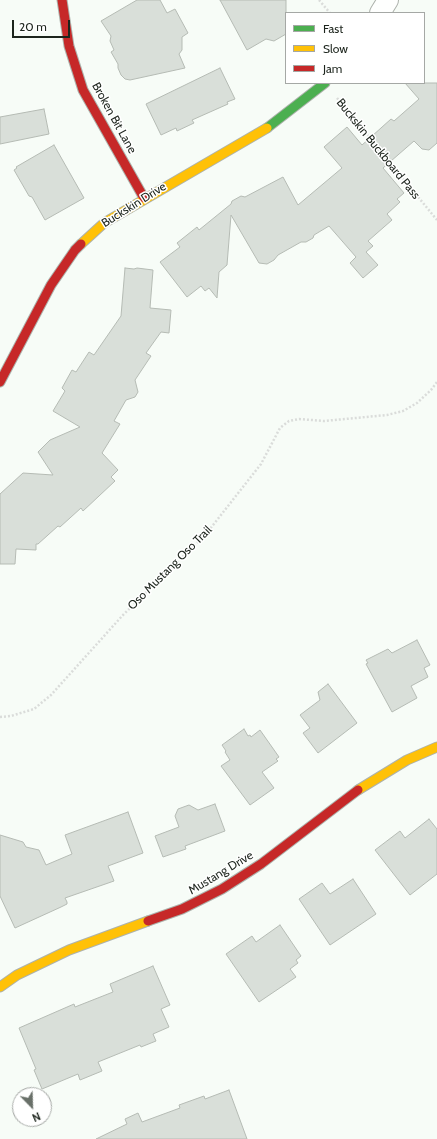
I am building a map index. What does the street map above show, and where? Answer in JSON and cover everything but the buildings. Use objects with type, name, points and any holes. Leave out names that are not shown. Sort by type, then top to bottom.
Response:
[{"type":"street","name":"Broken Bit Lane","points":[[62,0],[69,46],[83,90],[144,198]]},
{"type":"street","points":[[381,12],[388,0]]},
{"type":"street","name":"Buckskin Drive","points":[[0,382],[51,285],[75,250],[104,223],[144,198],[273,124],[324,84]]},
{"type":"street","name":"Mustang Drive","points":[[0,987],[17,976],[69,950],[182,909],[222,889],[261,864],[366,784],[407,760],[437,747]]},
{"type":"path","points":[[319,0],[329,12]]},
{"type":"path","name":"Buckskin Buckboard Pass","points":[[334,95],[437,220]]},
{"type":"path","name":"Oso Mustang Oso Trail","points":[[0,717],[11,716],[34,709],[51,695],[123,615],[206,534],[261,464],[280,428],[289,421],[299,419],[324,421],[387,415],[403,411],[417,403],[437,382]]},
{"type":"traffic: fast","points":[[267,128],[324,84]]},
{"type":"traffic: slow","points":[[81,244],[104,223],[267,128]]},
{"type":"traffic: slow","points":[[358,790],[407,760],[437,747]]},
{"type":"traffic: slow","points":[[0,987],[17,975],[69,950],[148,921]]},
{"type":"traffic: jam","points":[[62,0],[69,46],[83,90],[144,198]]},
{"type":"traffic: jam","points":[[0,382],[51,285],[75,250],[81,244]]},
{"type":"traffic: jam","points":[[148,921],[182,909],[222,889],[261,864],[358,790]]}]
